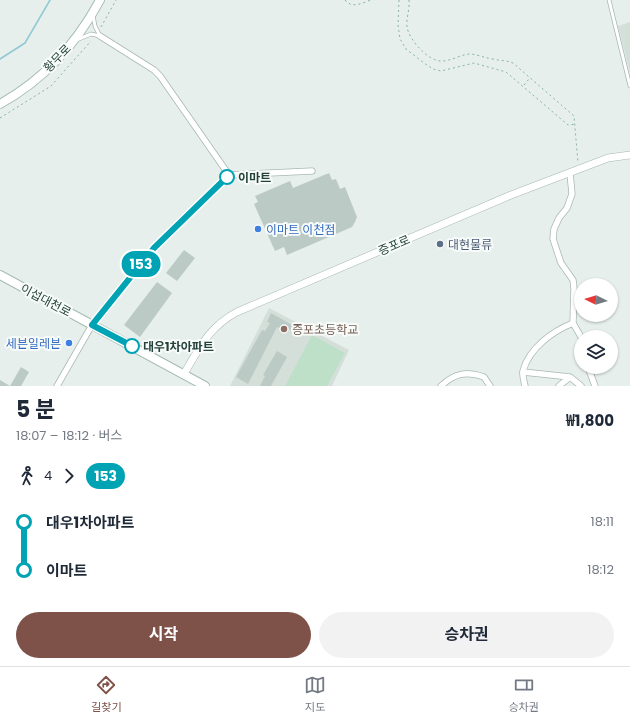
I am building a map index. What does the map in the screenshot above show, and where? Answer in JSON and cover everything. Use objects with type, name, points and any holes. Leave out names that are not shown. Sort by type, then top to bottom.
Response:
[{"type":"main road","name":"황무로","points":[[0,104],[40,76],[73,42],[100,0]]},
{"type":"main road","name":"이섭대천로","points":[[0,275],[205,386]]},
{"type":"street","points":[[100,36],[154,70],[160,76],[229,175]]},
{"type":"street","name":"증포로","points":[[184,374],[209,333],[237,312],[511,196],[608,158],[630,155]]},
{"type":"street","points":[[58,386],[92,325],[154,248],[229,175],[312,171]]},
{"type":"street","points":[[570,173],[572,194],[567,208],[559,218],[554,228],[553,239],[561,263],[573,280],[574,323],[578,330]]},
{"type":"street","points":[[525,386],[523,372],[529,355],[551,335],[574,323]]},
{"type":"street","points":[[523,372],[570,377],[580,386]]},
{"type":"street","points":[[441,386],[451,376],[472,373],[484,377],[490,386]]},
{"type":"street","points":[[591,374],[595,386]]},
{"type":"street","points":[[559,386],[570,377]]},
{"type":"lane","points":[[609,0],[630,86]]},
{"type":"lane","points":[[93,13],[95,26],[100,36]]},
{"type":"lane","points":[[73,42],[91,34],[100,36]]},
{"type":"path","points":[[101,27],[116,0]]},
{"type":"path","points":[[345,0],[348,4],[355,6],[371,0]]},
{"type":"path","points":[[399,0],[398,25],[400,39],[406,49],[424,63],[433,69],[441,71],[474,63],[506,72],[524,85],[568,125],[576,124]]},
{"type":"path","points":[[409,0],[407,26],[409,36],[415,44],[433,59],[440,62],[467,54],[476,54],[494,60],[506,60],[513,63],[574,116],[576,124],[579,169]]},
{"type":"path","points":[[0,118],[51,86],[92,41]]},
{"type":"path","points":[[524,85],[530,79]]},
{"type":"shaded area","points":[[630,22],[630,73],[618,26]]},
{"type":"shaded area","name":"증포초등학교","points":[[269,308],[349,350],[332,386],[230,386]]},
{"type":"green space","points":[[312,335],[345,353],[327,386],[285,386]]},
{"type":"building","points":[[329,173],[332,180],[336,179],[340,189],[345,187],[357,217],[352,227],[287,255],[284,247],[275,251],[254,204],[258,202],[255,196],[290,181],[293,188]]},
{"type":"building","points":[[184,250],[195,258],[177,281],[166,273]]},
{"type":"building","points":[[157,282],[172,293],[140,337],[124,325]]},
{"type":"building","points":[[271,313],[295,328],[292,331],[285,328],[283,330],[277,327],[248,384],[236,377],[262,330],[265,331],[270,323],[267,322]]},
{"type":"building","points":[[277,351],[287,357],[271,386],[260,386],[265,376],[263,375]]},
{"type":"building","points":[[21,367],[29,372],[21,386],[10,386]]},
{"type":"building","points":[[0,380],[10,386],[0,386]]},
{"type":"waterway","points":[[0,59],[25,43],[50,0]]},
{"type":"bus line","name":"153","points":[[132,346],[92,325],[154,248],[227,177]]},
{"type":"place","name":"이마트","points":[[227,177]]},
{"type":"place","name":"이마트 이천점","points":[[258,229]]},
{"type":"place","name":"대현물류","points":[[440,244]]},
{"type":"place","name":"증포초등학교","points":[[284,329]]},
{"type":"place","name":"세븐일레븐","points":[[69,343]]},
{"type":"place","name":"대우1차아파트","points":[[132,346]]}]
